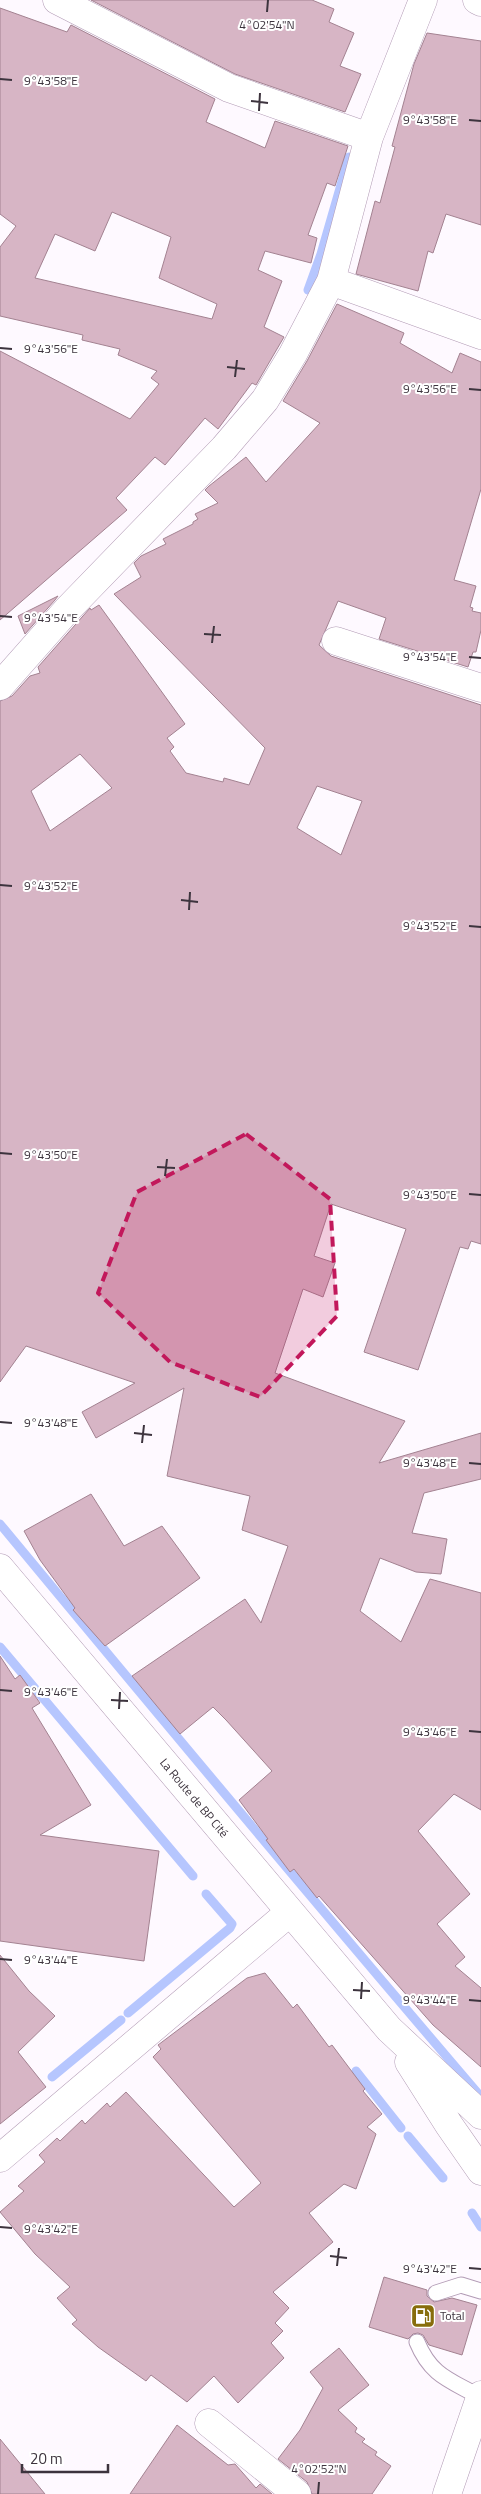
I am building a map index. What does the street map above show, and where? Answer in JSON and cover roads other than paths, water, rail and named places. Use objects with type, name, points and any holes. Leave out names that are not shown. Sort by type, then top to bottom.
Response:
[{"type":"street","points":[[57,0],[230,88],[369,137]]},
{"type":"street","points":[[1,683],[67,610],[244,426],[265,400],[293,354],[332,281],[369,137],[424,0]]},
{"type":"street","points":[[477,0],[481,2]]},
{"type":"street","points":[[332,281],[481,334]]},
{"type":"street","points":[[336,641],[481,688]]},
{"type":"street","name":"La Route de BP Cité","points":[[0,1568],[389,2029],[481,2115]]},
{"type":"street","points":[[0,2158],[290,1912]]},
{"type":"street","name":"La Route de BP Cité","points":[[389,2029],[449,2126],[481,2171]]},
{"type":"street","points":[[447,2494],[481,2396]]},
{"type":"street","points":[[209,2423],[297,2494]]},
{"type":"lane","points":[[436,2293],[461,2285],[481,2290]]},
{"type":"lane","points":[[417,2342],[424,2360],[440,2374],[481,2396]]},
{"type":"waterway","points":[[308,290],[321,254],[349,157]]},
{"type":"waterway","points":[[0,1524],[481,2097]]},
{"type":"waterway","points":[[0,1647],[193,1876]]},
{"type":"waterway","points":[[128,2013],[230,1928],[232,1924],[206,1894]]},
{"type":"waterway","points":[[52,2077],[121,2020]]},
{"type":"waterway","points":[[356,2071],[401,2128]]},
{"type":"waterway","points":[[408,2136],[443,2178]]},
{"type":"waterway","points":[[472,2213],[481,2227]]},
{"type":"place","name":"Total","points":[[423,2316]]}]
